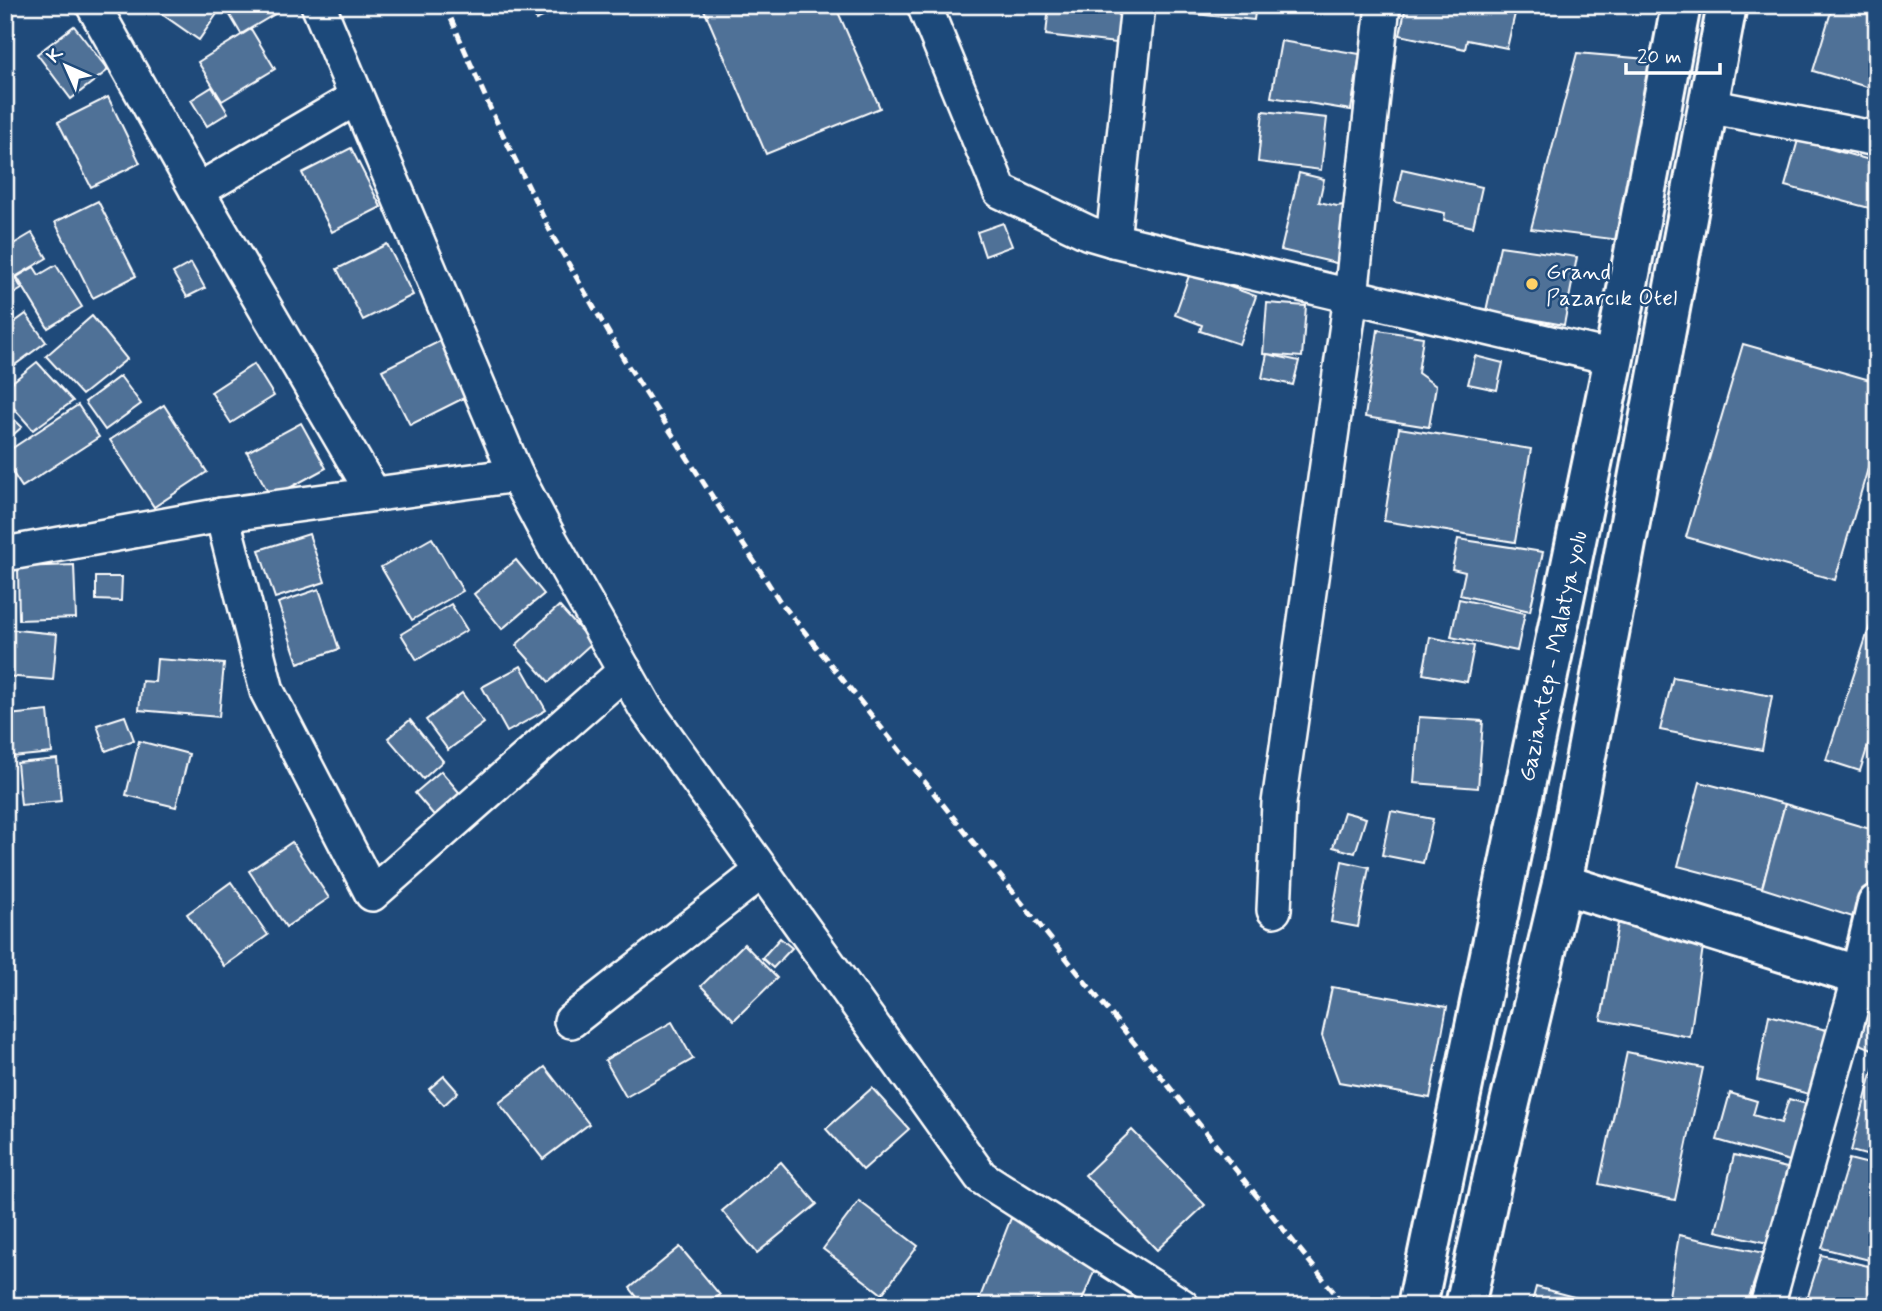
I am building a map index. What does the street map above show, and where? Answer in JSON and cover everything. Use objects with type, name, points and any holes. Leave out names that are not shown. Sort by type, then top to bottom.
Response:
[{"type":"main road","name":"Gaziantep - Malatya yolu","points":[[1417,1306],[1614,358],[1681,5]]},
{"type":"main road","points":[[1465,1306],[1562,884],[1727,5]]},
{"type":"main road","points":[[1562,884],[1868,978],[1877,904]]},
{"type":"street","points":[[93,5],[197,191],[373,493]]},
{"type":"street","points":[[318,5],[516,475],[645,707],[981,1177],[1182,1306]]},
{"type":"street","points":[[924,5],[1000,191],[1089,233],[1113,240],[1614,358]]},
{"type":"street","points":[[1113,240],[1138,5]]},
{"type":"street","points":[[1274,909],[1279,803],[1351,296],[1383,5]]},
{"type":"street","points":[[197,191],[356,98]]},
{"type":"street","points":[[1708,106],[1877,139]]},
{"type":"street","points":[[5,554],[222,515],[516,475]]},
{"type":"street","points":[[222,515],[267,691],[372,894],[625,671]]},
{"type":"street","points":[[571,1021],[762,871]]},
{"type":"street","points":[[1767,1306],[1868,978]]},
{"type":"building","points":[[160,5],[223,5],[199,40],[156,10]]},
{"type":"building","points":[[224,5],[290,5],[241,34]]},
{"type":"building","points":[[530,5],[571,5],[536,20]]},
{"type":"building","points":[[702,5],[835,5],[880,108],[766,154]]},
{"type":"building","points":[[1049,5],[1129,5],[1125,44],[1046,35]]},
{"type":"building","points":[[1186,5],[1256,5],[1254,20],[1185,13]]},
{"type":"building","points":[[1406,5],[1517,5],[1507,48],[1467,40],[1465,49],[1400,35]]},
{"type":"building","points":[[1833,5],[1877,5],[1877,90],[1813,71]]},
{"type":"building","points":[[74,26],[108,70],[71,99],[37,54]]},
{"type":"building","points":[[251,29],[275,69],[222,101],[198,62]]},
{"type":"building","points":[[1281,41],[1360,54],[1351,110],[1271,97]]},
{"type":"building","points":[[1577,53],[1670,61],[1620,240],[1531,229]]},
{"type":"building","points":[[212,87],[228,113],[207,126],[191,100]]},
{"type":"building","points":[[108,97],[140,163],[91,187],[58,122]]},
{"type":"building","points":[[1263,111],[1327,118],[1321,170],[1258,162]]},
{"type":"building","points":[[1798,140],[1877,162],[1877,210],[1785,186]]},
{"type":"building","points":[[351,148],[381,207],[332,232],[302,173]]},
{"type":"building","points":[[1402,169],[1482,187],[1473,227],[1444,220],[1445,213],[1395,202]]},
{"type":"building","points":[[1299,173],[1324,179],[1319,202],[1344,205],[1340,264],[1281,250]]},
{"type":"building","points":[[98,201],[136,276],[93,298],[55,222]]},
{"type":"building","points":[[1003,223],[1012,246],[985,256],[977,232]]},
{"type":"building","points":[[32,233],[47,258],[15,277],[22,289],[5,299],[5,249]]},
{"type":"building","points":[[387,244],[413,295],[363,320],[337,269]]},
{"type":"building","name":"Grand Pazarcık Otel","points":[[1500,246],[1577,257],[1564,325],[1486,311]]},
{"type":"building","points":[[191,263],[205,288],[187,297],[173,273]]},
{"type":"building","points":[[56,265],[82,307],[48,328],[17,277],[34,267],[39,275]]},
{"type":"building","points":[[1190,273],[1256,296],[1239,344],[1200,331],[1202,325],[1175,315]]},
{"type":"building","points":[[1267,303],[1306,306],[1302,357],[1263,354]]},
{"type":"building","points":[[26,314],[46,342],[8,370],[5,366],[5,329]]},
{"type":"building","points":[[92,316],[127,359],[82,395],[46,356]]},
{"type":"building","points":[[1378,330],[1423,337],[1418,373],[1436,386],[1429,427],[1365,417]]},
{"type":"building","points":[[448,337],[476,392],[410,425],[382,370]]},
{"type":"building","points":[[1743,344],[1877,382],[1877,438],[1835,580],[1686,537]]},
{"type":"building","points":[[1267,354],[1299,361],[1293,385],[1262,378]]},
{"type":"building","points":[[1475,356],[1503,363],[1497,390],[1468,384]]},
{"type":"building","points":[[37,362],[73,401],[33,430],[5,398],[5,388]]},
{"type":"building","points":[[254,364],[274,396],[231,423],[211,392]]},
{"type":"building","points":[[120,376],[141,404],[105,430],[85,402]]},
{"type":"building","points":[[78,405],[99,437],[22,487],[5,461],[5,453]]},
{"type":"building","points":[[164,405],[207,472],[154,507],[110,440]]},
{"type":"building","points":[[5,411],[22,427],[5,442]]},
{"type":"building","points":[[301,423],[326,468],[271,498],[247,452]]},
{"type":"building","points":[[1399,428],[1531,449],[1515,542],[1384,521]]},
{"type":"building","points":[[309,534],[325,582],[275,598],[259,550]]},
{"type":"building","points":[[432,538],[463,591],[412,620],[381,567]]},
{"type":"building","points":[[1458,539],[1543,552],[1530,611],[1460,595],[1465,572],[1452,569]]},
{"type":"building","points":[[516,560],[544,594],[502,629],[474,594]]},
{"type":"building","points":[[74,565],[76,618],[19,620],[18,567]]},
{"type":"building","points":[[96,577],[122,577],[121,601],[96,600]]},
{"type":"building","points":[[319,589],[339,649],[298,663],[278,603]]},
{"type":"building","points":[[1459,599],[1525,613],[1517,651],[1451,637]]},
{"type":"building","points":[[451,604],[467,630],[417,660],[401,634]]},
{"type":"building","points":[[1877,604],[1877,717],[1860,771],[1826,760]]},
{"type":"building","points":[[559,606],[592,643],[549,682],[516,645]]},
{"type":"building","points":[[6,629],[57,634],[53,680],[5,676]]},
{"type":"building","points":[[1430,637],[1474,646],[1467,682],[1423,674]]},
{"type":"building","points":[[157,659],[224,664],[219,717],[139,710],[142,681],[155,682]]},
{"type":"building","points":[[521,666],[546,710],[507,732],[482,687]]},
{"type":"building","points":[[1673,677],[1772,696],[1762,750],[1660,730]]},
{"type":"building","points":[[462,693],[484,723],[448,750],[426,720]]},
{"type":"building","points":[[48,711],[52,753],[12,757],[8,715]]},
{"type":"building","points":[[125,716],[134,740],[106,751],[97,725]]},
{"type":"building","points":[[1419,717],[1483,721],[1478,788],[1414,783]]},
{"type":"building","points":[[410,720],[443,761],[423,779],[388,738]]},
{"type":"building","points":[[139,741],[189,754],[176,807],[126,795]]},
{"type":"building","points":[[57,759],[61,801],[21,805],[17,763]]},
{"type":"building","points":[[441,771],[464,798],[438,820],[415,793]]},
{"type":"building","points":[[1700,782],[1785,804],[1762,888],[1678,866]]},
{"type":"building","points":[[1785,804],[1877,831],[1877,858],[1862,920],[1762,888]]},
{"type":"building","points":[[1391,811],[1433,819],[1423,863],[1382,855]]},
{"type":"building","points":[[1344,812],[1366,818],[1355,853],[1333,847]]},
{"type":"building","points":[[292,842],[329,898],[286,927],[249,871]]},
{"type":"building","points":[[1342,861],[1369,867],[1358,927],[1331,922]]},
{"type":"building","points":[[231,882],[268,935],[224,966],[187,914]]},
{"type":"building","points":[[1618,923],[1705,933],[1690,1037],[1601,1020]]},
{"type":"building","points":[[780,938],[792,948],[773,968],[762,958]]},
{"type":"building","points":[[744,944],[777,978],[734,1020],[701,986]]},
{"type":"building","points":[[1332,987],[1447,1007],[1430,1098],[1339,1082],[1322,1036]]},
{"type":"building","points":[[1871,989],[1877,990],[1877,1051],[1855,1042]]},
{"type":"building","points":[[1769,1015],[1830,1031],[1816,1096],[1757,1080]]},
{"type":"building","points":[[672,1022],[693,1059],[626,1097],[605,1060]]},
{"type":"building","points":[[1627,1052],[1703,1068],[1675,1200],[1599,1184]]},
{"type":"building","points":[[1877,1055],[1877,1158],[1851,1151]]},
{"type":"building","points":[[545,1067],[589,1124],[543,1159],[499,1103]]},
{"type":"building","points":[[444,1076],[458,1092],[444,1105],[429,1089]]},
{"type":"building","points":[[872,1088],[909,1129],[863,1170],[826,1129]]},
{"type":"building","points":[[1730,1093],[1757,1101],[1753,1115],[1781,1123],[1789,1099],[1810,1105],[1793,1162],[1717,1140]]},
{"type":"building","points":[[1132,1130],[1205,1205],[1157,1250],[1085,1175]]},
{"type":"building","points":[[1734,1155],[1799,1171],[1781,1246],[1716,1231]]},
{"type":"building","points":[[1849,1159],[1877,1166],[1877,1262],[1822,1248]]},
{"type":"building","points":[[781,1162],[817,1204],[757,1253],[722,1211]]},
{"type":"building","points":[[859,1201],[918,1246],[882,1294],[823,1249]]},
{"type":"building","points":[[1011,1218],[1084,1246],[1079,1260],[1096,1266],[1080,1306],[1054,1306],[1037,1300],[1035,1306],[994,1306],[979,1300]]},
{"type":"building","points":[[1679,1235],[1764,1253],[1746,1306],[1703,1306],[1669,1296]]},
{"type":"building","points":[[680,1247],[720,1295],[706,1306],[644,1306],[630,1288]]},
{"type":"building","points":[[1821,1255],[1877,1268],[1877,1306],[1805,1306]]},
{"type":"building","points":[[1536,1287],[1608,1306],[1531,1306]]},
{"type":"railway","points":[[445,5],[491,110],[553,237],[625,361],[779,600],[1345,1306]]},
{"type":"place","name":"Grand Pazarcık Otel","points":[[1532,284]]}]
